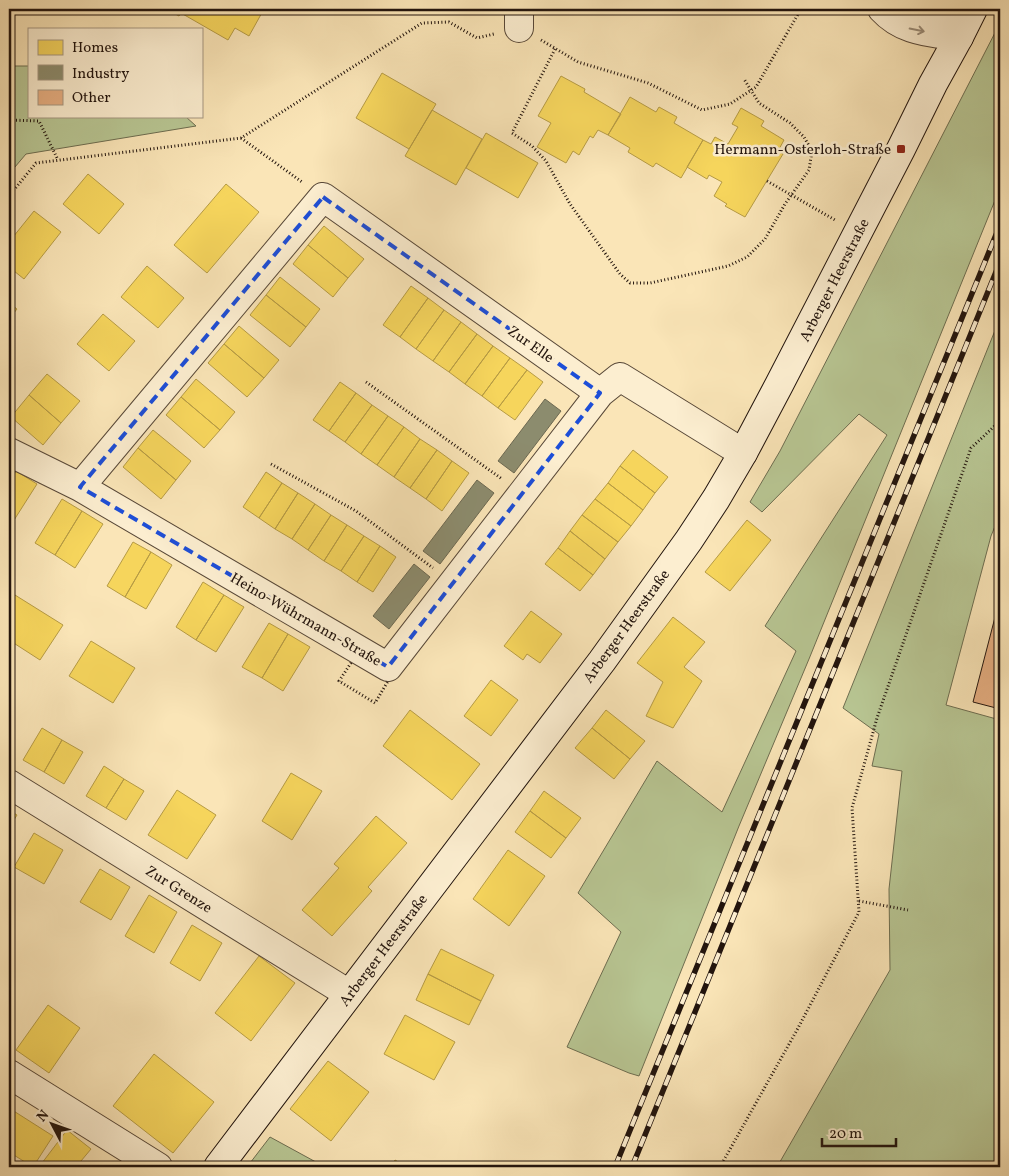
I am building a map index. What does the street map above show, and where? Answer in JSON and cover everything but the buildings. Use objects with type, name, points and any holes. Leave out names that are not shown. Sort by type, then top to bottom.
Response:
[{"type":"street","points":[[882,9],[889,17],[910,29],[959,37]]},
{"type":"street","points":[[930,9],[959,37]]},
{"type":"street","name":"Arberger Heerstraße","points":[[218,1167],[690,540],[743,453],[780,385],[973,9]]},
{"type":"street","points":[[80,487],[323,197]]},
{"type":"street","name":"Zur Elle","points":[[323,197],[600,393]]},
{"type":"street","points":[[600,393],[620,377],[743,453]]},
{"type":"street","name":"Heino-Wührmann-Straße","points":[[9,452],[80,487],[388,668],[600,393]]},
{"type":"street","name":"Zur Grenze","points":[[9,784],[349,994]]},
{"type":"street","points":[[9,1074],[158,1167]]},
{"type":"path","points":[[9,196],[36,163],[241,138],[422,23],[449,22],[478,38],[519,18],[555,49],[578,62],[648,83],[702,110],[730,104],[756,87],[801,9]]},
{"type":"path","points":[[555,49],[512,133],[532,146],[546,162],[570,204],[620,274],[630,282],[650,283],[728,266],[747,257],[764,239],[809,170],[812,151],[804,137],[790,123],[758,103],[744,79]]},
{"type":"path","points":[[9,120],[39,121],[58,160]]},
{"type":"path","points":[[241,138],[323,197]]},
{"type":"path","points":[[767,181],[835,220]]},
{"type":"path","points":[[366,382],[523,494]]},
{"type":"path","points":[[720,1167],[797,1030],[859,912],[852,808],[877,718],[970,448],[1000,421]]},
{"type":"path","points":[[271,464],[356,511],[454,583]]},
{"type":"path","points":[[859,901],[908,910]]},
{"type":"highlighted area","points":[[323,197],[600,393],[388,667],[80,487]]},
{"type":"green space","points":[[1000,23],[1000,188],[809,659],[739,826],[639,1076],[629,1073],[567,1047],[621,932],[578,893],[657,761],[722,812],[796,651],[765,626],[887,435],[859,414],[762,512],[750,502],[780,451]]},
{"type":"green space","points":[[9,66],[28,66],[28,118],[187,118],[196,126],[26,154],[9,174]]},
{"type":"green space","points":[[1000,318],[1000,514],[991,536],[946,705],[1000,720],[1000,1167],[777,1167],[890,970],[889,889],[902,771],[872,766],[879,734],[843,708]]},
{"type":"green space","points":[[270,1137],[325,1167],[247,1167]]},
{"type":"railway","points":[[615,1167],[1000,225]]},
{"type":"railway","points":[[632,1167],[1000,262]]},
{"type":"place","name":"Hermann-Osterloh-Straße","points":[[901,149]]}]
